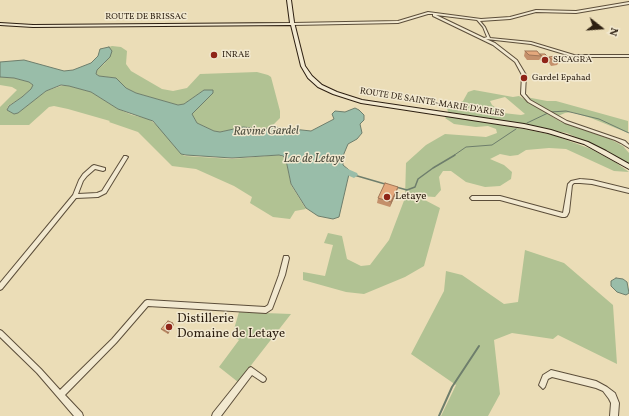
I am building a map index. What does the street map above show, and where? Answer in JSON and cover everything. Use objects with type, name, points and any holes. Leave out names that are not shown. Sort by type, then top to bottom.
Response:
[{"type":"main road","name":"ROUTE DE SAINTE-MARIE D'ARLES","points":[[289,0],[303,66],[310,77],[320,86],[335,93],[361,101],[549,131],[586,143],[604,152],[629,168]]},
{"type":"main road","name":"ROUTE DE BRISSAC","points":[[0,24],[40,26],[293,24]]},
{"type":"street","points":[[293,24],[398,22],[429,13],[478,20],[510,18],[536,11],[576,12],[629,3]]},
{"type":"street","points":[[429,13],[494,44],[519,64],[524,78],[523,94],[525,98],[574,125],[620,140],[629,147]]},
{"type":"street","points":[[478,20],[487,31],[489,38]]},
{"type":"street","points":[[482,38],[531,43],[574,56],[629,56]]},
{"type":"street","points":[[75,196],[98,195],[102,193],[126,157]]},
{"type":"street","points":[[0,287],[75,196],[82,177],[94,167],[103,169]]},
{"type":"street","points":[[472,198],[500,198],[565,215],[570,184],[573,182],[592,182],[629,191]]},
{"type":"street","points":[[60,395],[114,341],[147,303],[266,310],[270,307],[273,300],[282,275],[286,258]]},
{"type":"street","points":[[1,335],[39,371],[80,416]]},
{"type":"street","points":[[216,416],[251,370],[262,379]]},
{"type":"street","points":[[544,385],[545,377],[551,373],[596,385],[605,389],[612,396],[615,403],[614,416]]},
{"type":"shaded area","points":[[109,47],[121,47],[127,51],[126,64],[131,71],[162,89],[173,91],[187,88],[200,74],[257,72],[268,75],[271,77],[280,111],[280,118],[270,128],[243,127],[220,132],[214,131],[197,123],[192,114],[211,95],[204,90],[184,104],[178,105],[136,93],[126,88],[116,78],[99,76],[96,74],[97,70],[105,63],[110,48]]},
{"type":"shaded area","points":[[0,77],[14,78],[29,82],[33,85],[31,89],[22,97],[8,106],[7,110],[14,114],[18,113],[46,91],[61,86],[69,86],[91,92],[118,109],[132,115],[149,119],[159,127],[181,154],[185,156],[232,159],[279,155],[286,160],[291,185],[306,209],[295,211],[290,219],[273,217],[250,203],[252,197],[234,186],[196,169],[172,166],[138,132],[109,122],[110,121],[68,109],[54,106],[49,107],[29,125],[0,125],[0,107],[17,90],[12,87],[0,85]]},
{"type":"shaded area","points":[[474,90],[513,97],[519,96],[561,122],[610,139],[623,146],[629,153],[629,165],[612,154],[567,133],[448,112],[447,108],[463,101],[468,92]],"holes":[[[505,97],[525,114],[503,113],[492,105],[490,101]]]},
{"type":"shaded area","points":[[526,97],[556,101],[628,121],[628,133],[591,118],[571,112],[558,116]]},
{"type":"shaded area","points":[[447,116],[553,135],[591,149],[615,162],[629,172],[614,171],[566,149],[549,148],[526,150],[518,155],[510,156],[500,154],[490,159],[504,165],[512,172],[511,179],[500,186],[485,187],[466,182],[451,171],[443,171],[439,177],[441,190],[435,197],[421,196],[421,198],[440,208],[424,266],[405,277],[364,294],[346,292],[303,280],[303,272],[325,276],[333,245],[324,243],[328,233],[342,236],[347,259],[361,266],[370,265],[389,240],[405,198],[406,163],[426,145],[445,134],[486,137],[497,133],[496,129],[488,126],[476,127],[454,124],[445,118]]},
{"type":"shaded area","points":[[525,250],[564,263],[613,305],[617,364],[558,335],[553,339],[512,333],[494,340],[500,394],[488,416],[441,416],[456,385],[411,354],[444,291],[446,271],[462,275],[504,304],[518,302]]},
{"type":"shaded area","points":[[239,312],[291,314],[238,382],[219,367],[239,340],[232,336]]},
{"type":"water","name":"Lac de Letaye","points":[[109,47],[112,51],[110,57],[97,70],[96,74],[99,76],[116,78],[126,88],[136,93],[178,105],[184,104],[204,90],[213,90],[213,93],[192,114],[197,123],[214,131],[220,132],[243,127],[263,129],[274,127],[311,131],[334,119],[332,114],[335,111],[345,112],[355,108],[359,110],[364,115],[364,120],[360,124],[362,133],[357,139],[348,144],[343,156],[343,165],[349,170],[349,174],[339,217],[333,219],[318,216],[306,208],[291,184],[286,160],[283,156],[232,158],[181,154],[153,121],[118,109],[91,92],[61,85],[46,91],[18,113],[14,114],[7,110],[9,106],[31,89],[33,85],[29,82],[14,78],[0,77],[0,62],[24,60],[64,71],[73,70],[91,63],[98,56],[100,49]]},
{"type":"water","points":[[616,278],[623,279],[627,282],[629,293],[626,295],[617,292],[611,286],[611,281]]},
{"type":"building","points":[[525,51],[537,51],[541,56],[529,55]]},
{"type":"building","points":[[540,54],[545,54],[549,58],[544,58]]},
{"type":"building","points":[[555,56],[560,61],[554,61],[549,57]]},
{"type":"building","name":"Letaye","points":[[385,183],[398,187],[391,202],[378,198]]},
{"type":"building","points":[[168,321],[173,323],[166,331],[161,329]]},
{"type":"waterway","name":"Ravine Gardel","points":[[527,123],[550,112],[566,111],[599,119],[629,133]]},
{"type":"waterway","name":"Ravine Gardel","points":[[453,156],[466,147],[492,145],[516,129]]},
{"type":"waterway","name":"Ravine Gardel","points":[[396,187],[407,190],[415,187],[418,179],[455,155]]},
{"type":"waterway","name":"Ravine Gardel","points":[[341,169],[354,175]]},
{"type":"waterway","name":"Ravine Gardel","points":[[354,175],[385,184]]},
{"type":"waterway","points":[[439,416],[452,387],[479,346]]},
{"type":"place","name":"INRAE","points":[[214,55]]},
{"type":"place","name":"SICAGRA","points":[[545,60]]},
{"type":"place","name":"Gardel Epahad","points":[[524,78]]},
{"type":"place","name":"Letaye","points":[[387,197]]},
{"type":"place","name":"Distillerie Domaine de Letaye","points":[[169,327]]}]
